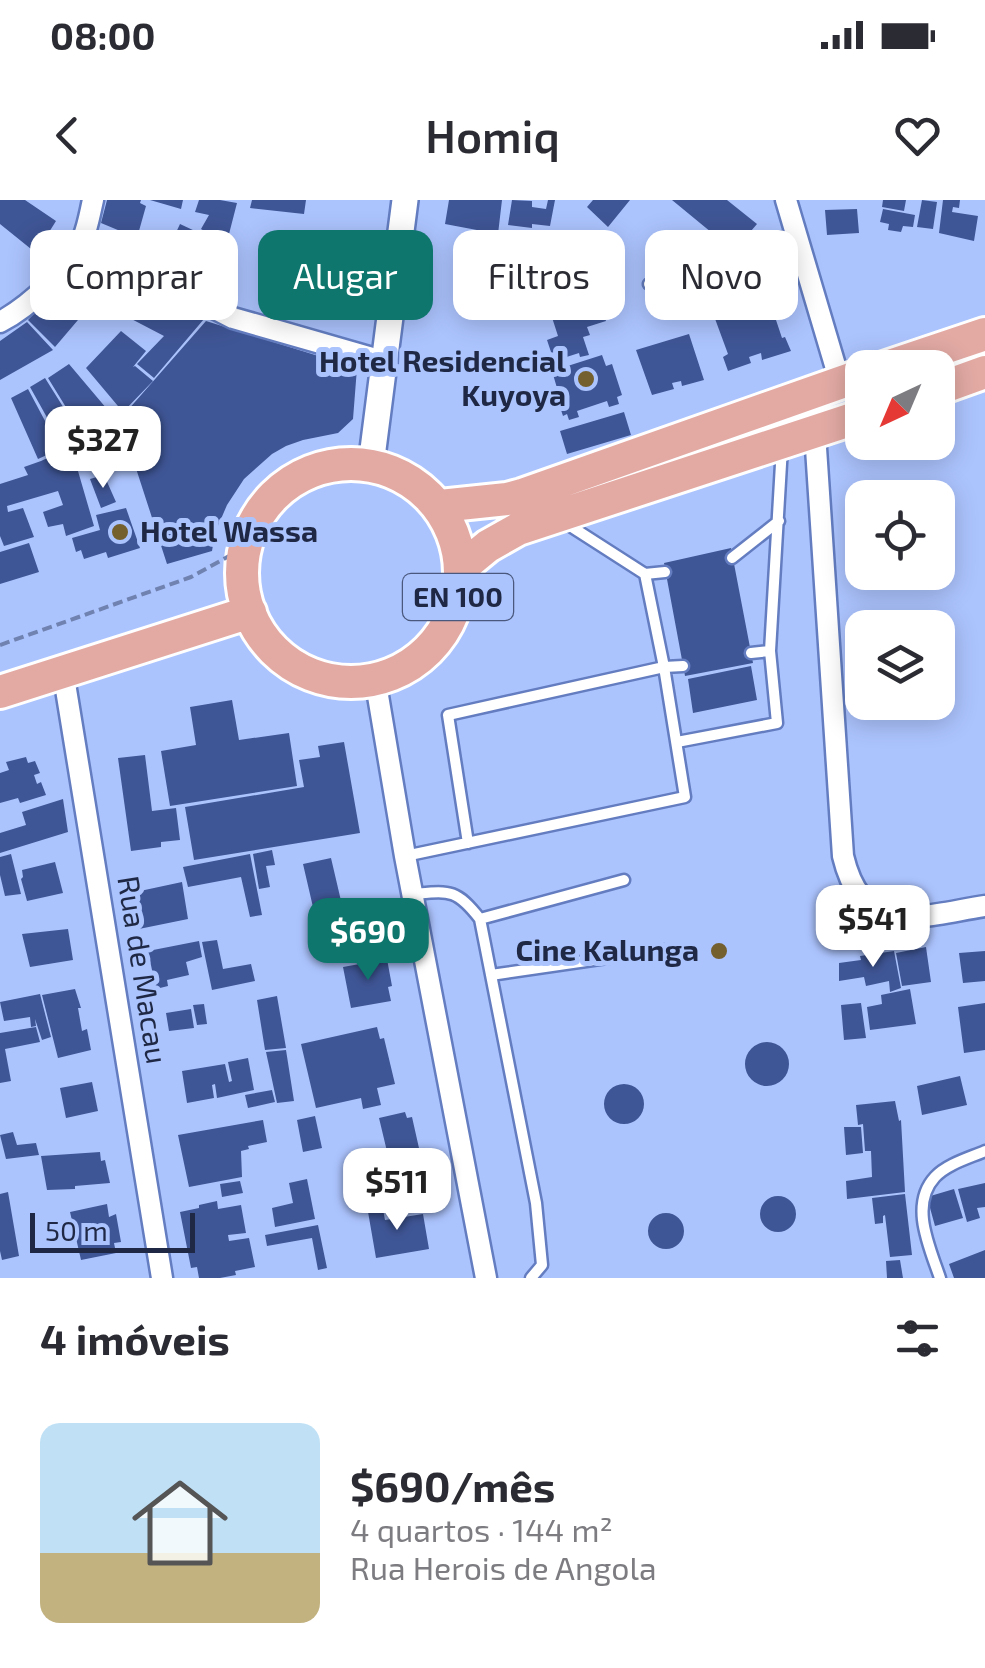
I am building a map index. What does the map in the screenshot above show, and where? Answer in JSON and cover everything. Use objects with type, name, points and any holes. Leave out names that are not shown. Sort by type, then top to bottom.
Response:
[{"type":"main road","points":[[937,350],[985,334]]},
{"type":"main road","points":[[955,383],[985,372]]},
{"type":"main road","points":[[244,548],[256,518],[276,493],[302,474],[333,465],[371,466],[407,479],[440,506],[497,501],[845,380]]},
{"type":"main road","name":"EN 100","points":[[460,570],[518,529],[845,422]]},
{"type":"main road","name":"EN 100","points":[[244,548],[242,581],[250,612],[263,637],[282,657],[306,672],[332,680],[360,682],[387,676],[412,664],[433,646],[448,623],[458,597],[460,570],[455,539],[440,506]]},
{"type":"main road","points":[[0,692],[250,612]]},
{"type":"street","points":[[85,230],[93,200]]},
{"type":"street","points":[[371,466],[406,200]]},
{"type":"street","points":[[786,200],[795,230]]},
{"type":"street","points":[[798,238],[845,362]]},
{"type":"street","points":[[0,322],[30,298]]},
{"type":"street","points":[[238,319],[383,361]]},
{"type":"street","points":[[816,432],[843,856],[848,875],[858,895],[886,916],[920,916],[985,906]]},
{"type":"street","name":"Rua de Macau","points":[[63,672],[162,1278]]},
{"type":"street","points":[[375,678],[486,1278]]},
{"type":"lane","points":[[677,742],[777,723],[770,651],[782,444]]},
{"type":"lane","points":[[555,516],[645,574],[665,572]]},
{"type":"lane","points":[[732,558],[778,521]]},
{"type":"lane","points":[[405,856],[685,797],[645,574]]},
{"type":"lane","points":[[750,654],[770,651]]},
{"type":"lane","points":[[468,844],[448,715],[683,666]]},
{"type":"lane","points":[[480,919],[624,880]]},
{"type":"lane","points":[[412,894],[452,891],[466,900],[480,919],[536,1202],[542,1265],[531,1278]]},
{"type":"lane","points":[[491,976],[662,950]]},
{"type":"lane","points":[[940,1278],[923,1219],[923,1198],[934,1177],[985,1151]]},
{"type":"path","points":[[0,645],[191,577],[244,548]]},
{"type":"building","points":[[0,200],[25,200],[56,221],[50,230],[30,230],[30,248],[0,224]]},
{"type":"building","points":[[107,200],[141,200],[146,206],[139,230],[118,230],[101,223]]},
{"type":"building","points":[[150,200],[183,200],[181,209]]},
{"type":"building","points":[[199,200],[237,203],[230,230],[203,230],[209,215],[195,212]]},
{"type":"building","points":[[252,200],[306,200],[304,214],[250,208]]},
{"type":"building","points":[[449,200],[502,200],[498,230],[445,224]]},
{"type":"building","points":[[512,200],[532,201],[532,207],[546,209],[548,200],[555,200],[550,226],[508,225]]},
{"type":"building","points":[[593,200],[630,200],[608,227],[587,207]]},
{"type":"building","points":[[672,200],[727,200],[757,224],[752,230],[708,230]]},
{"type":"building","points":[[883,200],[906,200],[904,211],[882,207]]},
{"type":"building","points":[[922,200],[937,202],[933,229],[917,227]]},
{"type":"building","points":[[943,200],[960,200],[959,208],[953,207],[952,212],[978,216],[974,241],[939,233]]},
{"type":"building","points":[[857,209],[859,233],[827,235],[825,210]]},
{"type":"building","points":[[883,209],[915,215],[913,227],[903,226],[901,232],[888,230],[889,224],[880,222]]},
{"type":"building","points":[[30,318],[78,320],[55,347]]},
{"type":"building","points":[[133,320],[203,320],[154,378],[137,364],[164,336]]},
{"type":"building","points":[[553,320],[606,321],[587,327],[590,335],[583,337],[589,355],[580,357],[579,353],[554,361],[547,340],[558,336]]},
{"type":"building","points":[[715,320],[776,320],[791,351],[762,360],[761,353],[749,357],[751,363],[728,371],[723,357],[728,354]]},
{"type":"building","points":[[206,321],[357,368],[353,419],[338,433],[303,440],[272,454],[244,479],[227,505],[212,551],[167,564],[120,419]]},
{"type":"building","points":[[27,322],[53,350],[0,380],[0,341]]},
{"type":"building","points":[[121,331],[146,351],[133,367],[153,381],[123,412],[86,368]]},
{"type":"building","points":[[689,334],[704,380],[682,386],[681,381],[672,383],[674,389],[652,395],[636,350]]},
{"type":"building","name":"Hotel Residencial Kuyoya","points":[[602,355],[606,366],[612,364],[622,395],[617,397],[619,404],[609,407],[607,401],[577,411],[579,417],[569,420],[567,414],[563,416],[552,371]]},
{"type":"building","points":[[69,364],[112,415],[83,435],[48,378]]},
{"type":"building","points":[[45,378],[82,437],[64,448],[30,387]]},
{"type":"building","points":[[28,389],[60,449],[38,459],[11,398]]},
{"type":"building","name":"Hotel Residencial Kuyoya","points":[[624,412],[631,435],[567,454],[560,431]]},
{"type":"building","points":[[118,424],[131,464],[114,467],[108,451],[95,455],[89,436]]},
{"type":"building","points":[[71,447],[94,526],[66,536],[63,524],[48,527],[43,512],[63,505],[58,491],[7,506],[8,512],[23,508],[34,537],[4,546],[0,536],[0,484],[28,475],[24,467]]},
{"type":"building","points":[[104,475],[116,502],[101,508],[90,479]]},
{"type":"building","points":[[126,508],[140,548],[108,558],[106,552],[84,559],[81,550],[76,552],[72,538],[100,530],[96,515]]},
{"type":"building","points":[[29,543],[39,572],[0,584],[0,552]]},
{"type":"building","points":[[731,548],[753,663],[685,676],[664,563]]},
{"type":"building","points":[[751,666],[757,700],[693,713],[688,679]]},
{"type":"building","points":[[232,700],[239,740],[289,733],[297,786],[170,806],[161,751],[196,745],[190,707]]},
{"type":"building","points":[[344,742],[360,833],[194,860],[185,807],[304,787],[299,760],[320,757],[318,746]]},
{"type":"building","points":[[145,755],[152,811],[176,808],[180,840],[131,851],[118,758]]},
{"type":"building","points":[[26,757],[28,763],[35,761],[40,773],[34,775],[46,795],[20,803],[18,798],[0,803],[0,773],[9,770],[6,762]]},
{"type":"building","points":[[63,799],[68,832],[0,853],[0,833],[26,825],[22,812]]},
{"type":"building","points":[[272,850],[275,865],[266,866],[270,887],[259,889],[253,854]]},
{"type":"building","points":[[11,854],[21,894],[5,896],[0,857]]},
{"type":"building","points":[[250,854],[262,915],[250,917],[241,877],[188,887],[183,867]]},
{"type":"building","points":[[331,858],[345,918],[336,920],[338,928],[319,933],[303,864]]},
{"type":"building","points":[[55,862],[63,893],[27,901],[22,870]]},
{"type":"building","points":[[182,882],[188,919],[134,930],[126,894]]},
{"type":"building","points":[[68,929],[73,960],[30,967],[22,934]]},
{"type":"building","points":[[217,940],[223,969],[251,964],[255,981],[212,990],[202,942]]},
{"type":"building","points":[[199,941],[202,957],[186,962],[189,975],[167,980],[168,986],[156,989],[148,951]]},
{"type":"building","points":[[926,947],[931,982],[902,986],[896,953]]},
{"type":"building","points":[[894,951],[901,988],[890,992],[889,981],[866,986],[864,977],[839,981],[839,963]]},
{"type":"building","points":[[985,951],[985,981],[963,983],[959,953]]},
{"type":"building","points":[[387,959],[391,1001],[351,1008],[343,967]]},
{"type":"building","points":[[75,989],[82,1031],[87,1029],[91,1050],[58,1058],[42,995]]},
{"type":"building","points":[[910,989],[916,1024],[870,1030],[867,1007],[882,1004],[881,995]]},
{"type":"building","points":[[40,994],[51,1037],[42,1040],[35,1019],[36,1026],[31,1027],[30,1017],[4,1021],[0,1002]]},
{"type":"building","points":[[277,996],[286,1048],[265,1050],[257,1000]]},
{"type":"building","points":[[861,1003],[866,1038],[844,1040],[841,1005]]},
{"type":"building","points":[[985,1003],[985,1050],[964,1053],[958,1007]]},
{"type":"building","points":[[204,1004],[207,1024],[197,1025],[193,1005]]},
{"type":"building","points":[[191,1009],[194,1028],[169,1031],[166,1013]]},
{"type":"building","points":[[36,1027],[40,1042],[5,1049],[11,1081],[0,1083],[0,1033]]},
{"type":"building","points":[[377,1027],[380,1039],[384,1038],[395,1084],[377,1088],[381,1105],[363,1109],[361,1098],[316,1108],[301,1044]]},
{"type":"building","points":[[767,1042],[783,1048],[789,1064],[783,1080],[767,1086],[751,1080],[745,1064],[751,1048]]},
{"type":"building","points":[[286,1050],[294,1101],[277,1103],[266,1052]]},
{"type":"building","points":[[248,1058],[254,1090],[217,1098],[215,1084],[214,1098],[187,1103],[182,1071],[225,1064],[229,1082],[232,1081],[228,1062]]},
{"type":"building","points":[[960,1076],[967,1105],[922,1115],[917,1086]]},
{"type":"building","points":[[92,1082],[98,1111],[66,1118],[60,1088]]},
{"type":"building","points":[[624,1084],[638,1090],[644,1104],[638,1118],[624,1124],[610,1118],[604,1104],[610,1090]]},
{"type":"building","points":[[272,1090],[275,1102],[248,1108],[245,1095]]},
{"type":"building","points":[[895,1101],[901,1120],[905,1192],[847,1199],[846,1181],[872,1177],[871,1151],[865,1151],[863,1124],[858,1125],[856,1105]]},
{"type":"building","points":[[405,1112],[407,1118],[412,1117],[421,1157],[390,1164],[379,1118]]},
{"type":"building","points":[[315,1116],[322,1148],[303,1152],[297,1120]]},
{"type":"building","points":[[263,1120],[267,1142],[241,1151],[242,1177],[189,1187],[178,1135]]},
{"type":"building","points":[[844,1127],[861,1127],[863,1153],[846,1155]]},
{"type":"building","points":[[13,1132],[17,1145],[36,1143],[39,1155],[6,1159],[0,1135]]},
{"type":"building","points":[[100,1152],[110,1183],[47,1190],[41,1156]]},
{"type":"building","points":[[307,1179],[315,1219],[275,1227],[272,1208],[293,1203],[289,1183]]},
{"type":"building","points":[[240,1181],[243,1193],[222,1197],[220,1184]]},
{"type":"building","points":[[985,1183],[985,1207],[977,1208],[980,1218],[967,1222],[958,1189]]},
{"type":"building","points":[[954,1189],[963,1218],[935,1226],[927,1197]]},
{"type":"building","points":[[8,1192],[19,1256],[2,1260],[0,1194]]},
{"type":"building","points":[[905,1194],[912,1255],[890,1257],[885,1215],[883,1223],[875,1224],[872,1198]]},
{"type":"building","points":[[778,1196],[791,1201],[796,1214],[791,1227],[778,1232],[765,1227],[760,1214],[765,1201]]},
{"type":"building","points":[[217,1201],[218,1209],[241,1205],[246,1233],[228,1235],[229,1241],[249,1238],[255,1267],[235,1271],[236,1275],[199,1278],[197,1267],[191,1268],[180,1212]]},
{"type":"building","points":[[107,1204],[109,1217],[116,1214],[121,1242],[114,1243],[116,1253],[81,1260],[70,1212]]},
{"type":"building","points":[[382,1204],[385,1220],[423,1214],[429,1249],[376,1258],[367,1206]]},
{"type":"building","points":[[666,1213],[679,1218],[684,1231],[679,1244],[666,1249],[653,1244],[648,1231],[653,1218]]},
{"type":"building","points":[[318,1225],[327,1268],[318,1270],[312,1238],[267,1246],[265,1235]]},
{"type":"building","points":[[985,1250],[985,1278],[954,1278],[949,1264]]},
{"type":"building","points":[[900,1260],[903,1278],[887,1278],[886,1261]]},
{"type":"place","name":"Hotel Residencial Kuyoya","points":[[586,379]]},
{"type":"place","name":"Hotel Wassa","points":[[120,532]]},
{"type":"place","name":"Cine Kalunga","points":[[719,951]]}]
